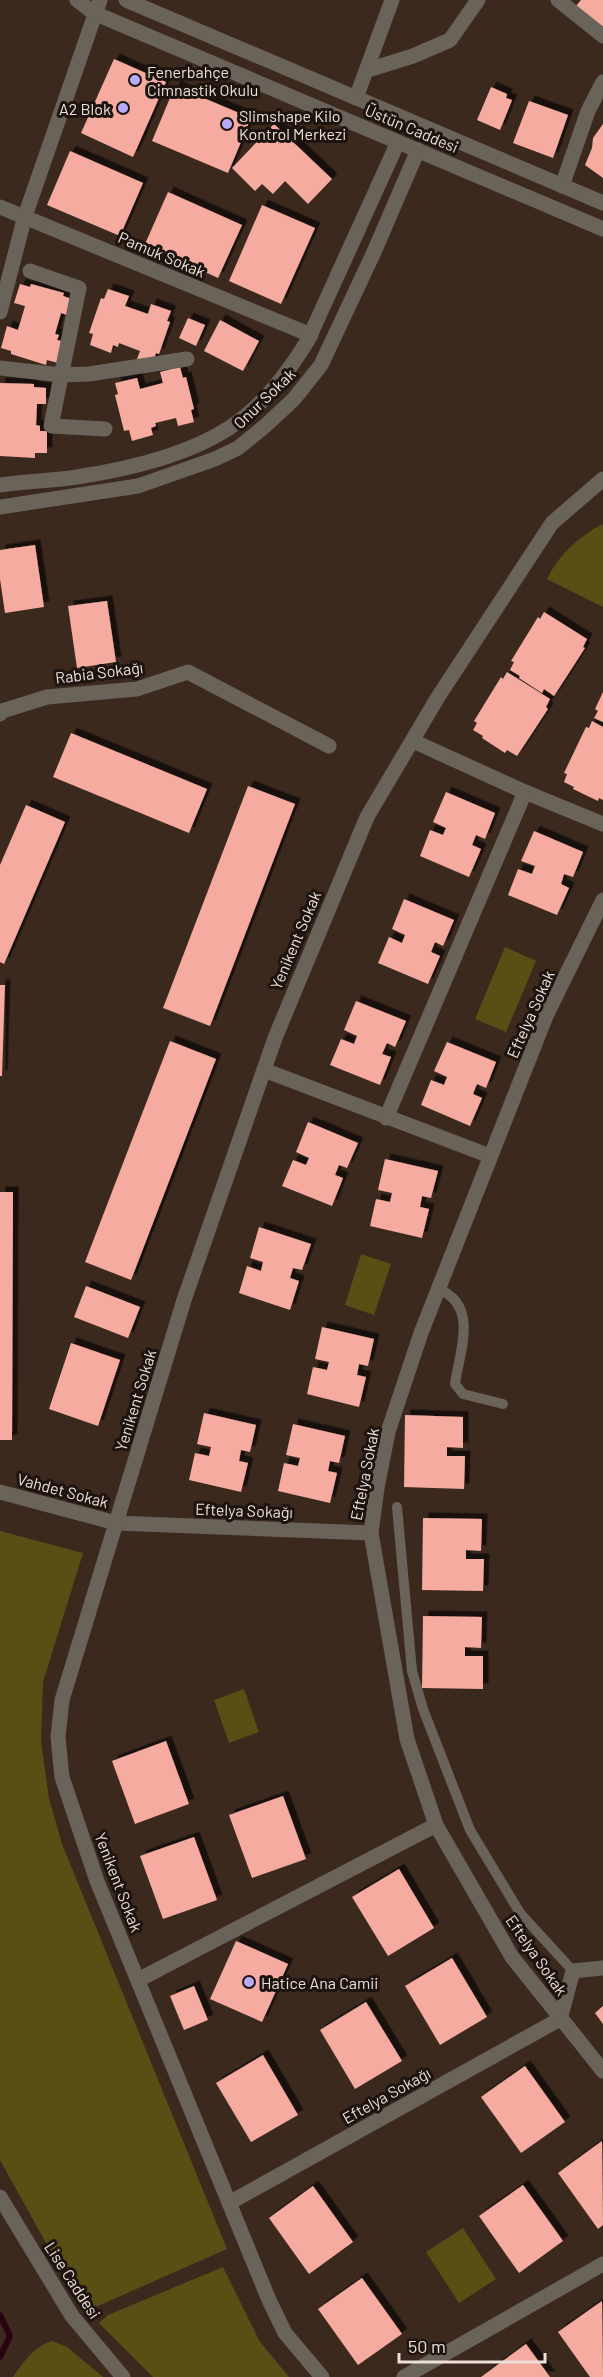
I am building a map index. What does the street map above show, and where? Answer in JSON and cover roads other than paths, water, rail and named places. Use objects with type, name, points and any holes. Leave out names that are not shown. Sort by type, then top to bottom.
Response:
[{"type":"street","name":"Üstün Caddesi","points":[[77,0],[398,142],[603,229]]},
{"type":"street","name":"Üstün Caddesi","points":[[126,0],[603,203]]},
{"type":"street","points":[[356,98],[392,0]]},
{"type":"street","points":[[368,70],[413,56],[450,40],[478,0]]},
{"type":"street","points":[[558,0],[603,36]]},
{"type":"street","points":[[0,312],[26,216],[97,7]]},
{"type":"street","points":[[562,186],[588,111],[603,82]]},
{"type":"street","name":"Onur Sokak","points":[[0,485],[78,477],[129,467],[168,455],[230,428],[273,390],[292,366],[311,335],[398,142]]},
{"type":"street","name":"Onur Sokak","points":[[0,507],[138,486],[215,459],[238,448],[265,426],[294,399],[321,364],[374,252],[418,150]]},
{"type":"street","name":"Pamuk Sokak","points":[[0,207],[311,335]]},
{"type":"street","points":[[30,271],[79,288],[51,426],[105,429]]},
{"type":"street","points":[[0,368],[61,375],[89,374],[187,359]]},
{"type":"street","name":"Yenikent Sokak","points":[[322,2377],[285,2333],[269,2301],[97,1881],[62,1777],[58,1737],[62,1700],[184,1300],[302,968],[367,817],[438,697],[552,523],[603,479]]},
{"type":"street","name":"Rabia Sokağı","points":[[0,714],[2,711],[47,697],[137,689],[188,672],[329,746]]},
{"type":"street","points":[[412,741],[603,824]]},
{"type":"street","points":[[386,1118],[525,792]]},
{"type":"street","name":"Eftelya Sokak","points":[[603,900],[546,1016],[438,1289],[388,1432],[371,1533],[407,1739],[436,1825],[512,1957],[603,2071]]},
{"type":"street","points":[[264,1070],[490,1156]]},
{"type":"street","name":"Vahdet Sokak","points":[[0,1492],[116,1523]]},
{"type":"street","name":"Eftelya Sokağı","points":[[116,1523],[371,1533]]},
{"type":"street","points":[[138,1980],[436,1825]]},
{"type":"street","points":[[560,2019],[573,1971],[603,1968]]},
{"type":"street","name":"Eftelya Sokağı","points":[[229,2203],[560,2019]]},
{"type":"street","name":"Lise Caddesi","points":[[0,2197],[72,2316],[123,2377]]},
{"type":"street","points":[[404,2377],[603,2264]]},
{"type":"lane","points":[[438,1289],[447,1292],[453,1298],[465,1322],[465,1334],[455,1384],[463,1394],[503,1404]]},
{"type":"lane","points":[[397,1507],[412,1671],[423,1709],[470,1830],[520,1913],[573,1971]]},
{"type":"waterway","points":[[0,2315],[10,2336],[0,2357]]},
{"type":"place","name":"Fenerbahçe Cimnastik Okulu","points":[[135,80]]},
{"type":"place","name":"A2 Blok","points":[[123,108]]},
{"type":"place","name":"Slimshape Kilo Kontrol Merkezi","points":[[227,124]]},
{"type":"place","name":"Hatice Ana Camii","points":[[249,1982]]}]
